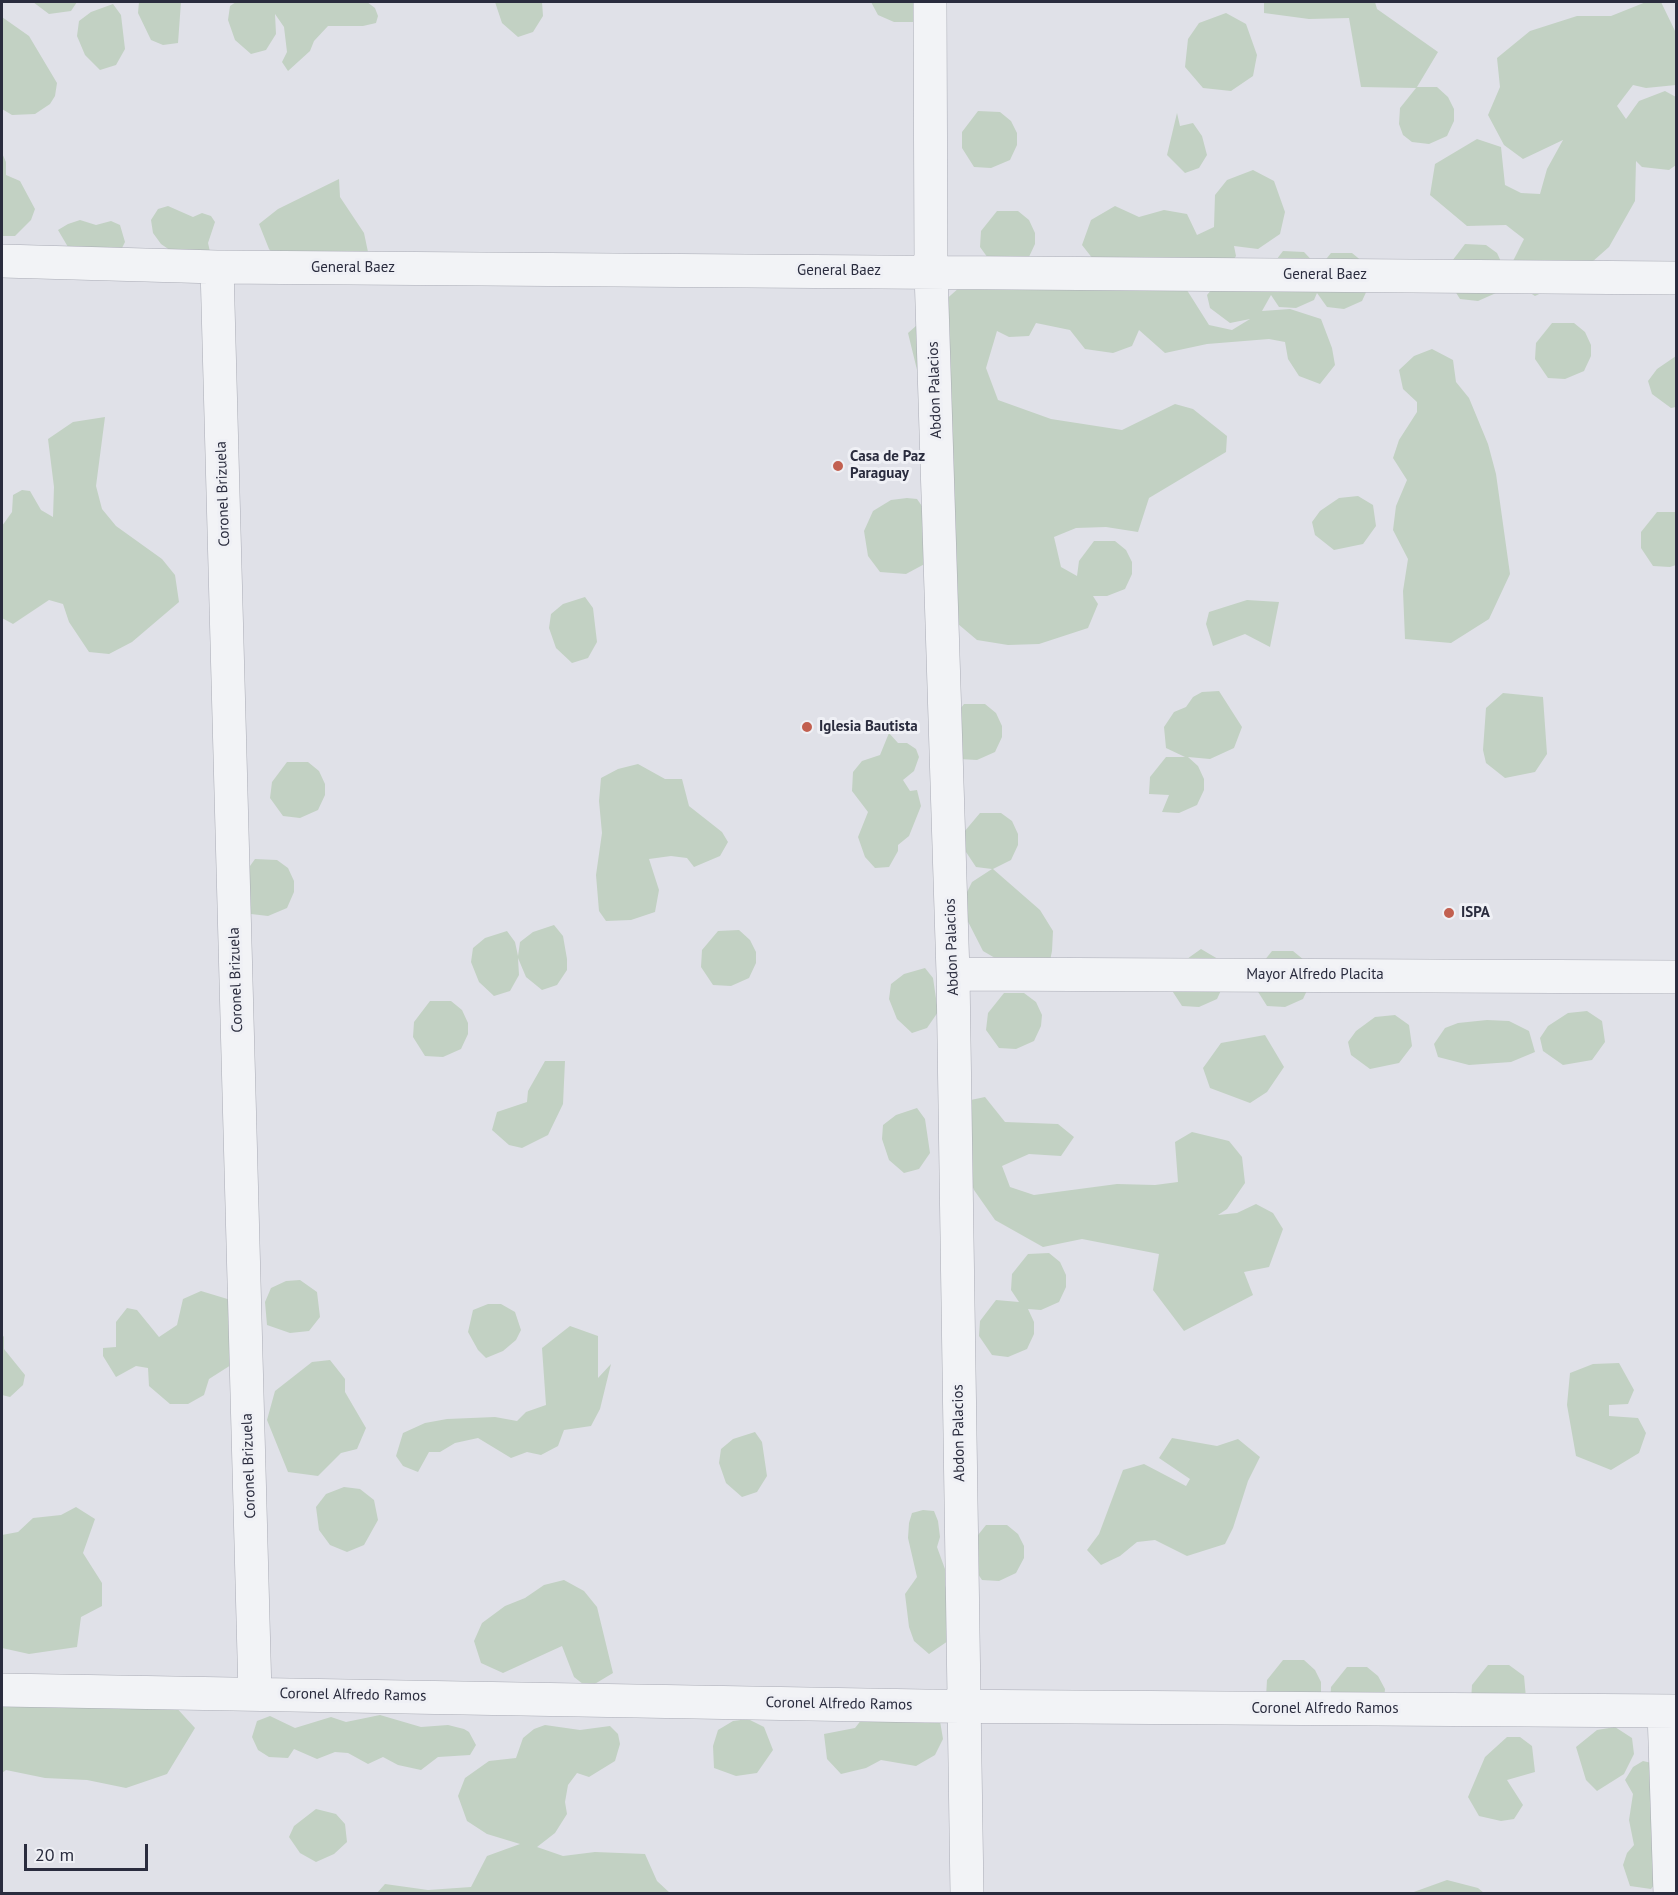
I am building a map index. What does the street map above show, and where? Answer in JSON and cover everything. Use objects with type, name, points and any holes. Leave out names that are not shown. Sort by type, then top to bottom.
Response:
[{"type":"street","name":"Abdon Palacios","points":[[930,2],[931,272],[953,974],[967,1893]]},
{"type":"street","name":"General Baez","points":[[2,261],[217,267],[1677,278]]},
{"type":"street","name":"Coronel Brizuela","points":[[217,267],[255,1694]]},
{"type":"street","name":"Mayor Alfredo Placita","points":[[953,974],[1677,977]]},
{"type":"street","name":"Coronel Alfredo Ramos","points":[[2,1690],[963,1706],[1670,1711]]},
{"type":"street","points":[[1670,1711],[1670,1893]]},
{"type":"green space","points":[[33,2],[77,2],[71,11],[49,14]]},
{"type":"green space","points":[[139,2],[181,2],[178,43],[163,45],[151,40],[138,13]]},
{"type":"green space","points":[[236,2],[367,2],[375,8],[378,16],[376,23],[363,26],[328,26],[314,41],[310,51],[288,71],[282,62],[287,52],[284,27],[275,14],[276,34],[266,50],[251,54],[235,40],[228,20],[230,6]]},
{"type":"green space","points":[[495,2],[542,2],[543,16],[533,32],[518,37],[502,23]]},
{"type":"green space","points":[[871,2],[938,2],[914,22],[894,22],[878,15]]},
{"type":"green space","points":[[1264,2],[1375,2],[1377,9],[1438,52],[1417,87],[1437,87],[1448,97],[1454,109],[1454,121],[1447,136],[1429,144],[1412,142],[1403,135],[1399,124],[1400,108],[1416,88],[1361,87],[1349,18],[1309,19],[1264,13]]},
{"type":"green space","points":[[1646,2],[1661,2],[1676,33],[1676,85],[1646,88],[1633,85],[1617,106],[1626,119],[1639,101],[1665,91],[1676,97],[1676,165],[1669,170],[1642,167],[1636,161],[1635,201],[1609,247],[1575,277],[1535,296],[1505,277],[1524,239],[1506,225],[1467,226],[1430,195],[1435,164],[1477,139],[1501,147],[1505,185],[1521,193],[1540,194],[1547,169],[1563,140],[1523,159],[1504,145],[1488,115],[1500,87],[1497,58],[1530,31],[1577,16],[1611,16]]},
{"type":"green space","points":[[113,4],[121,15],[125,49],[116,65],[100,70],[85,55],[77,36],[79,21],[91,12]]},
{"type":"green space","points":[[1226,13],[1246,24],[1257,55],[1253,76],[1231,91],[1203,88],[1185,67],[1188,39],[1199,23]]},
{"type":"green space","points":[[2,17],[29,36],[57,83],[55,96],[50,104],[35,114],[12,115],[2,109]]},
{"type":"green space","points":[[978,111],[1000,112],[1011,121],[1017,133],[1017,145],[1010,160],[991,168],[974,167],[962,148],[962,132]]},
{"type":"green space","points":[[1177,113],[1180,126],[1193,123],[1202,136],[1207,155],[1199,168],[1185,173],[1167,155]]},
{"type":"green space","points":[[2,153],[6,162],[6,175],[20,181],[35,209],[31,220],[15,236],[2,236]]},
{"type":"green space","points":[[1253,170],[1274,181],[1285,212],[1280,234],[1258,249],[1234,246],[1236,256],[1220,280],[1267,272],[1283,251],[1304,252],[1319,268],[1331,253],[1352,253],[1363,262],[1369,286],[1362,301],[1344,309],[1327,307],[1317,293],[1314,300],[1296,308],[1279,307],[1271,295],[1262,311],[1290,309],[1321,319],[1332,348],[1335,365],[1320,384],[1299,376],[1288,359],[1285,342],[1269,339],[1207,344],[1165,353],[1139,330],[1132,346],[1113,353],[1085,349],[1070,330],[1036,323],[1029,336],[1009,337],[997,331],[986,368],[998,400],[1051,419],[1122,430],[1175,404],[1193,409],[1227,436],[1226,452],[1149,498],[1138,532],[1106,527],[1076,528],[1054,537],[1061,567],[1077,576],[1079,561],[1094,541],[1115,541],[1126,550],[1132,562],[1132,574],[1125,589],[1107,596],[1093,596],[1098,604],[1088,628],[1039,644],[1008,645],[977,640],[932,602],[918,374],[908,333],[977,272],[1100,268],[1082,245],[1091,220],[1115,206],[1139,217],[1164,210],[1187,214],[1197,235],[1214,227],[1215,195],[1227,180]],"holes":[[[1185,287],[1212,289],[1207,295],[1210,308],[1230,323],[1250,319],[1232,330],[1209,325]]]},
{"type":"green space","points":[[339,179],[340,197],[364,233],[368,252],[290,276],[269,249],[259,224],[278,209]]},
{"type":"green space","points":[[168,206],[193,217],[202,213],[211,216],[215,222],[208,243],[211,256],[180,257],[161,244],[153,233],[151,220],[158,209]]},
{"type":"green space","points":[[997,211],[1018,211],[1029,220],[1035,233],[1035,244],[1028,259],[993,265],[980,247],[981,231]]},
{"type":"green space","points":[[80,220],[96,225],[111,221],[120,225],[125,242],[121,250],[68,247],[58,230]]},
{"type":"green space","points":[[1465,244],[1486,245],[1497,253],[1503,266],[1496,293],[1478,301],[1460,299],[1448,280],[1449,265]]},
{"type":"green space","points":[[1552,323],[1574,323],[1585,332],[1591,345],[1591,356],[1584,371],[1596,366],[1565,379],[1548,378],[1535,359],[1536,343]]},
{"type":"green space","points":[[1432,349],[1453,360],[1456,382],[1469,398],[1488,444],[1496,474],[1510,574],[1489,619],[1451,643],[1405,639],[1403,591],[1408,559],[1393,530],[1396,506],[1407,480],[1393,458],[1399,440],[1417,412],[1417,402],[1403,389],[1399,370],[1414,356]]},
{"type":"green space","points":[[1676,356],[1676,407],[1671,408],[1652,394],[1648,381],[1657,369]]},
{"type":"green space","points":[[105,417],[96,486],[102,509],[116,526],[162,559],[175,575],[179,602],[132,642],[109,654],[89,652],[69,622],[63,604],[49,600],[13,624],[2,618],[2,526],[12,512],[13,495],[22,490],[30,491],[41,510],[53,517],[54,487],[48,439],[73,422]]},
{"type":"green space","points":[[1358,496],[1373,505],[1376,526],[1363,544],[1334,550],[1315,535],[1312,522],[1320,511],[1339,498]]},
{"type":"green space","points":[[917,499],[924,509],[932,560],[906,574],[880,572],[868,556],[864,531],[873,511],[891,500]]},
{"type":"green space","points":[[1657,512],[1676,512],[1676,565],[1670,567],[1653,566],[1641,548],[1641,532]]},
{"type":"green space","points":[[585,597],[593,608],[597,642],[588,658],[572,663],[556,648],[549,628],[551,614],[563,604]]},
{"type":"green space","points":[[1247,600],[1279,602],[1270,647],[1245,634],[1213,646],[1206,624],[1209,612]]},
{"type":"green space","points":[[1219,691],[1242,727],[1234,748],[1210,759],[1188,757],[1198,766],[1204,779],[1204,790],[1197,805],[1179,813],[1162,812],[1169,795],[1149,794],[1150,777],[1166,757],[1185,757],[1166,748],[1164,727],[1174,712],[1186,707],[1193,697],[1202,692]]},
{"type":"green space","points":[[1503,693],[1543,697],[1547,754],[1535,772],[1505,778],[1486,763],[1483,750],[1486,708]]},
{"type":"green space","points":[[964,704],[985,704],[996,713],[1002,726],[1002,737],[995,752],[977,760],[959,759],[948,725]]},
{"type":"green space","points":[[889,733],[898,743],[907,743],[916,749],[919,757],[914,771],[903,780],[910,791],[917,790],[921,806],[909,836],[898,845],[898,851],[889,867],[875,868],[865,857],[858,837],[868,812],[852,791],[853,772],[862,761],[880,755]]},
{"type":"green space","points":[[287,762],[308,762],[319,771],[325,784],[325,795],[318,810],[300,818],[283,816],[270,798],[272,782]]},
{"type":"green space","points":[[638,764],[665,779],[682,779],[689,806],[722,832],[728,842],[720,856],[694,867],[687,858],[671,856],[649,859],[659,890],[655,912],[631,920],[606,921],[599,911],[596,875],[602,833],[599,801],[601,778],[618,769]]},
{"type":"green space","points":[[980,813],[1001,813],[1012,821],[1018,834],[1018,845],[1011,860],[993,869],[1040,910],[1053,931],[1047,975],[1007,965],[983,951],[960,906],[972,882],[992,869],[976,867],[964,849],[964,832]]},
{"type":"green space","points":[[255,859],[277,860],[288,868],[294,881],[294,892],[287,908],[268,916],[251,914],[238,895],[240,880]]},
{"type":"green space","points":[[554,925],[563,936],[567,959],[567,970],[557,985],[542,990],[526,977],[518,958],[519,975],[510,991],[494,996],[479,982],[471,962],[473,948],[485,938],[507,931],[515,942],[518,956],[520,942],[533,932]]},
{"type":"green space","points":[[739,930],[750,940],[756,952],[756,963],[749,978],[731,986],[713,985],[701,967],[702,950],[718,931]]},
{"type":"green space","points":[[1201,949],[1218,959],[1224,984],[1217,999],[1199,1007],[1182,1006],[1169,986],[1170,971]]},
{"type":"green space","points":[[1272,951],[1293,951],[1304,960],[1310,984],[1303,999],[1285,1007],[1267,1006],[1255,987],[1256,971]]},
{"type":"green space","points":[[925,968],[933,978],[938,1012],[927,1028],[912,1033],[897,1019],[889,999],[891,984],[904,974]]},
{"type":"green space","points":[[1004,993],[1024,993],[1036,1002],[1042,1015],[1041,1026],[1034,1041],[1016,1049],[999,1048],[986,1030],[988,1013]]},
{"type":"green space","points":[[430,1001],[451,1001],[462,1010],[468,1023],[468,1034],[461,1049],[443,1057],[425,1056],[413,1037],[414,1022]]},
{"type":"green space","points":[[1587,1011],[1602,1021],[1605,1042],[1592,1060],[1563,1065],[1543,1051],[1540,1038],[1548,1026],[1568,1013]]},
{"type":"green space","points":[[1395,1015],[1409,1025],[1412,1046],[1399,1063],[1370,1069],[1351,1055],[1348,1042],[1356,1031],[1375,1017]]},
{"type":"green space","points":[[1487,1020],[1509,1021],[1529,1031],[1535,1052],[1511,1062],[1469,1065],[1438,1057],[1434,1044],[1445,1028],[1458,1023]]},
{"type":"green space","points":[[1265,1035],[1284,1067],[1267,1092],[1250,1103],[1210,1088],[1203,1068],[1221,1043]]},
{"type":"green space","points":[[545,1061],[565,1061],[563,1104],[548,1135],[522,1148],[509,1145],[492,1130],[497,1112],[527,1102],[528,1091]]},
{"type":"green space","points":[[985,1097],[1005,1122],[1058,1124],[1074,1137],[1061,1156],[1029,1154],[1002,1166],[1010,1187],[1034,1195],[1117,1184],[1155,1185],[1178,1182],[1175,1142],[1192,1132],[1229,1141],[1242,1157],[1245,1183],[1227,1209],[1218,1215],[1237,1213],[1256,1204],[1273,1213],[1283,1229],[1269,1267],[1244,1272],[1253,1295],[1184,1331],[1153,1290],[1159,1254],[1082,1239],[1043,1247],[995,1220],[974,1190],[955,1140],[966,1101]]},
{"type":"green space","points":[[917,1108],[925,1119],[930,1153],[919,1169],[904,1173],[889,1160],[882,1139],[883,1125],[896,1115]]},
{"type":"green space","points":[[1049,1253],[1060,1262],[1066,1275],[1066,1287],[1059,1302],[1041,1310],[1028,1309],[1034,1322],[1034,1334],[1027,1349],[1008,1357],[992,1355],[979,1336],[980,1321],[996,1300],[1019,1302],[1011,1290],[1012,1274],[1028,1254]]},
{"type":"green space","points":[[300,1280],[317,1292],[320,1317],[309,1331],[290,1333],[267,1325],[265,1302],[271,1288],[286,1281]]},
{"type":"green space","points":[[201,1291],[234,1301],[231,1365],[209,1379],[204,1395],[188,1404],[170,1404],[149,1386],[148,1368],[136,1366],[116,1377],[103,1356],[103,1348],[116,1347],[116,1322],[127,1308],[137,1310],[159,1337],[177,1325],[183,1299]]},
{"type":"green space","points":[[488,1304],[501,1304],[515,1312],[521,1330],[516,1340],[503,1351],[486,1358],[478,1350],[468,1332],[473,1310]]},
{"type":"green space","points":[[570,1326],[598,1336],[598,1378],[611,1364],[600,1409],[591,1426],[564,1430],[558,1446],[541,1455],[527,1452],[511,1458],[478,1438],[455,1443],[440,1452],[429,1452],[418,1472],[403,1466],[396,1456],[403,1433],[425,1423],[447,1419],[495,1417],[517,1421],[526,1412],[546,1405],[542,1348]]},
{"type":"green space","points":[[2,1334],[4,1349],[25,1375],[23,1385],[10,1397],[2,1395]]},
{"type":"green space","points":[[330,1360],[345,1379],[345,1392],[366,1428],[357,1449],[341,1453],[318,1476],[288,1472],[267,1420],[275,1391],[312,1362]]},
{"type":"green space","points":[[1619,1363],[1634,1390],[1628,1404],[1609,1405],[1609,1416],[1638,1418],[1646,1433],[1639,1453],[1611,1470],[1576,1456],[1567,1405],[1570,1373],[1593,1364]]},
{"type":"green space","points":[[755,1432],[762,1442],[767,1476],[757,1492],[742,1497],[726,1483],[719,1463],[721,1449],[733,1439]]},
{"type":"green space","points":[[1172,1438],[1217,1446],[1238,1439],[1260,1457],[1248,1481],[1233,1528],[1225,1544],[1187,1556],[1155,1540],[1137,1542],[1120,1556],[1101,1565],[1087,1550],[1099,1534],[1123,1470],[1144,1464],[1186,1486],[1190,1479],[1159,1458]]},
{"type":"green space","points":[[344,1487],[360,1489],[374,1500],[378,1520],[364,1545],[347,1552],[330,1545],[319,1530],[316,1507],[326,1494]]},
{"type":"green space","points":[[76,1507],[95,1519],[83,1553],[102,1583],[102,1606],[81,1617],[77,1647],[29,1654],[2,1648],[2,1535],[18,1532],[33,1518],[61,1515]]},
{"type":"green space","points":[[923,1510],[934,1511],[938,1521],[940,1537],[937,1547],[945,1569],[945,1585],[951,1603],[948,1641],[929,1654],[914,1641],[909,1627],[905,1594],[917,1577],[908,1538],[909,1523],[912,1513]]},
{"type":"green space","points":[[986,1525],[1007,1525],[1018,1534],[1024,1546],[1024,1558],[1016,1573],[999,1581],[982,1580],[969,1561],[970,1545]]},
{"type":"green space","points":[[564,1580],[584,1591],[597,1607],[613,1673],[588,1688],[574,1677],[562,1646],[503,1673],[481,1663],[474,1641],[482,1623],[505,1606],[525,1598],[544,1585]]},
{"type":"green space","points":[[1283,1660],[1304,1660],[1315,1670],[1321,1682],[1321,1693],[1266,1697],[1267,1680]]},
{"type":"green space","points":[[1488,1665],[1509,1665],[1524,1676],[1526,1698],[1471,1701],[1472,1685]]},
{"type":"green space","points":[[1347,1667],[1367,1667],[1378,1676],[1385,1689],[1384,1700],[1330,1703],[1331,1687]]},
{"type":"green space","points":[[2,1701],[173,1704],[195,1728],[167,1774],[126,1788],[87,1780],[45,1778],[6,1770],[2,1773]]},
{"type":"green space","points":[[873,1705],[940,1721],[943,1739],[935,1755],[916,1766],[881,1760],[866,1768],[841,1774],[827,1759],[824,1734],[855,1728]]},
{"type":"green space","points":[[380,1715],[421,1727],[448,1725],[464,1729],[469,1732],[476,1745],[470,1755],[438,1757],[421,1770],[398,1765],[383,1757],[368,1764],[348,1753],[335,1752],[317,1759],[294,1749],[288,1758],[269,1757],[258,1750],[252,1737],[257,1721],[270,1716],[295,1728],[331,1717],[346,1722]]},
{"type":"green space","points":[[748,1719],[764,1727],[773,1750],[757,1773],[736,1776],[714,1768],[713,1746],[718,1730],[733,1721]]},
{"type":"green space","points":[[545,1725],[580,1730],[610,1726],[618,1734],[620,1744],[615,1761],[589,1777],[577,1773],[568,1785],[565,1802],[567,1814],[555,1833],[537,1847],[563,1856],[595,1852],[645,1854],[657,1881],[670,1893],[377,1893],[385,1884],[428,1890],[471,1887],[487,1856],[520,1844],[487,1834],[467,1821],[458,1796],[465,1778],[489,1761],[516,1758],[523,1738],[534,1729]]},
{"type":"green space","points":[[1615,1727],[1632,1738],[1634,1754],[1624,1774],[1597,1791],[1586,1780],[1576,1747],[1597,1730]]},
{"type":"green space","points":[[1507,1737],[1520,1737],[1532,1746],[1535,1772],[1507,1780],[1523,1805],[1514,1819],[1501,1821],[1479,1816],[1468,1797],[1485,1757]]},
{"type":"green space","points":[[1643,1761],[1656,1764],[1661,1876],[1651,1889],[1630,1886],[1623,1865],[1627,1853],[1634,1845],[1629,1820],[1633,1794],[1625,1780],[1633,1767]]},
{"type":"green space","points":[[316,1809],[336,1814],[345,1824],[347,1842],[334,1854],[316,1862],[300,1853],[289,1837],[294,1826]]},
{"type":"green space","points":[[1447,1880],[1478,1888],[1484,1893],[1411,1893]]},
{"type":"place","name":"Casa de Paz Paraguay","points":[[838,466]]},
{"type":"place","name":"Iglesia Bautista","points":[[807,727]]},
{"type":"place","name":"ISPA","points":[[1449,913]]}]
